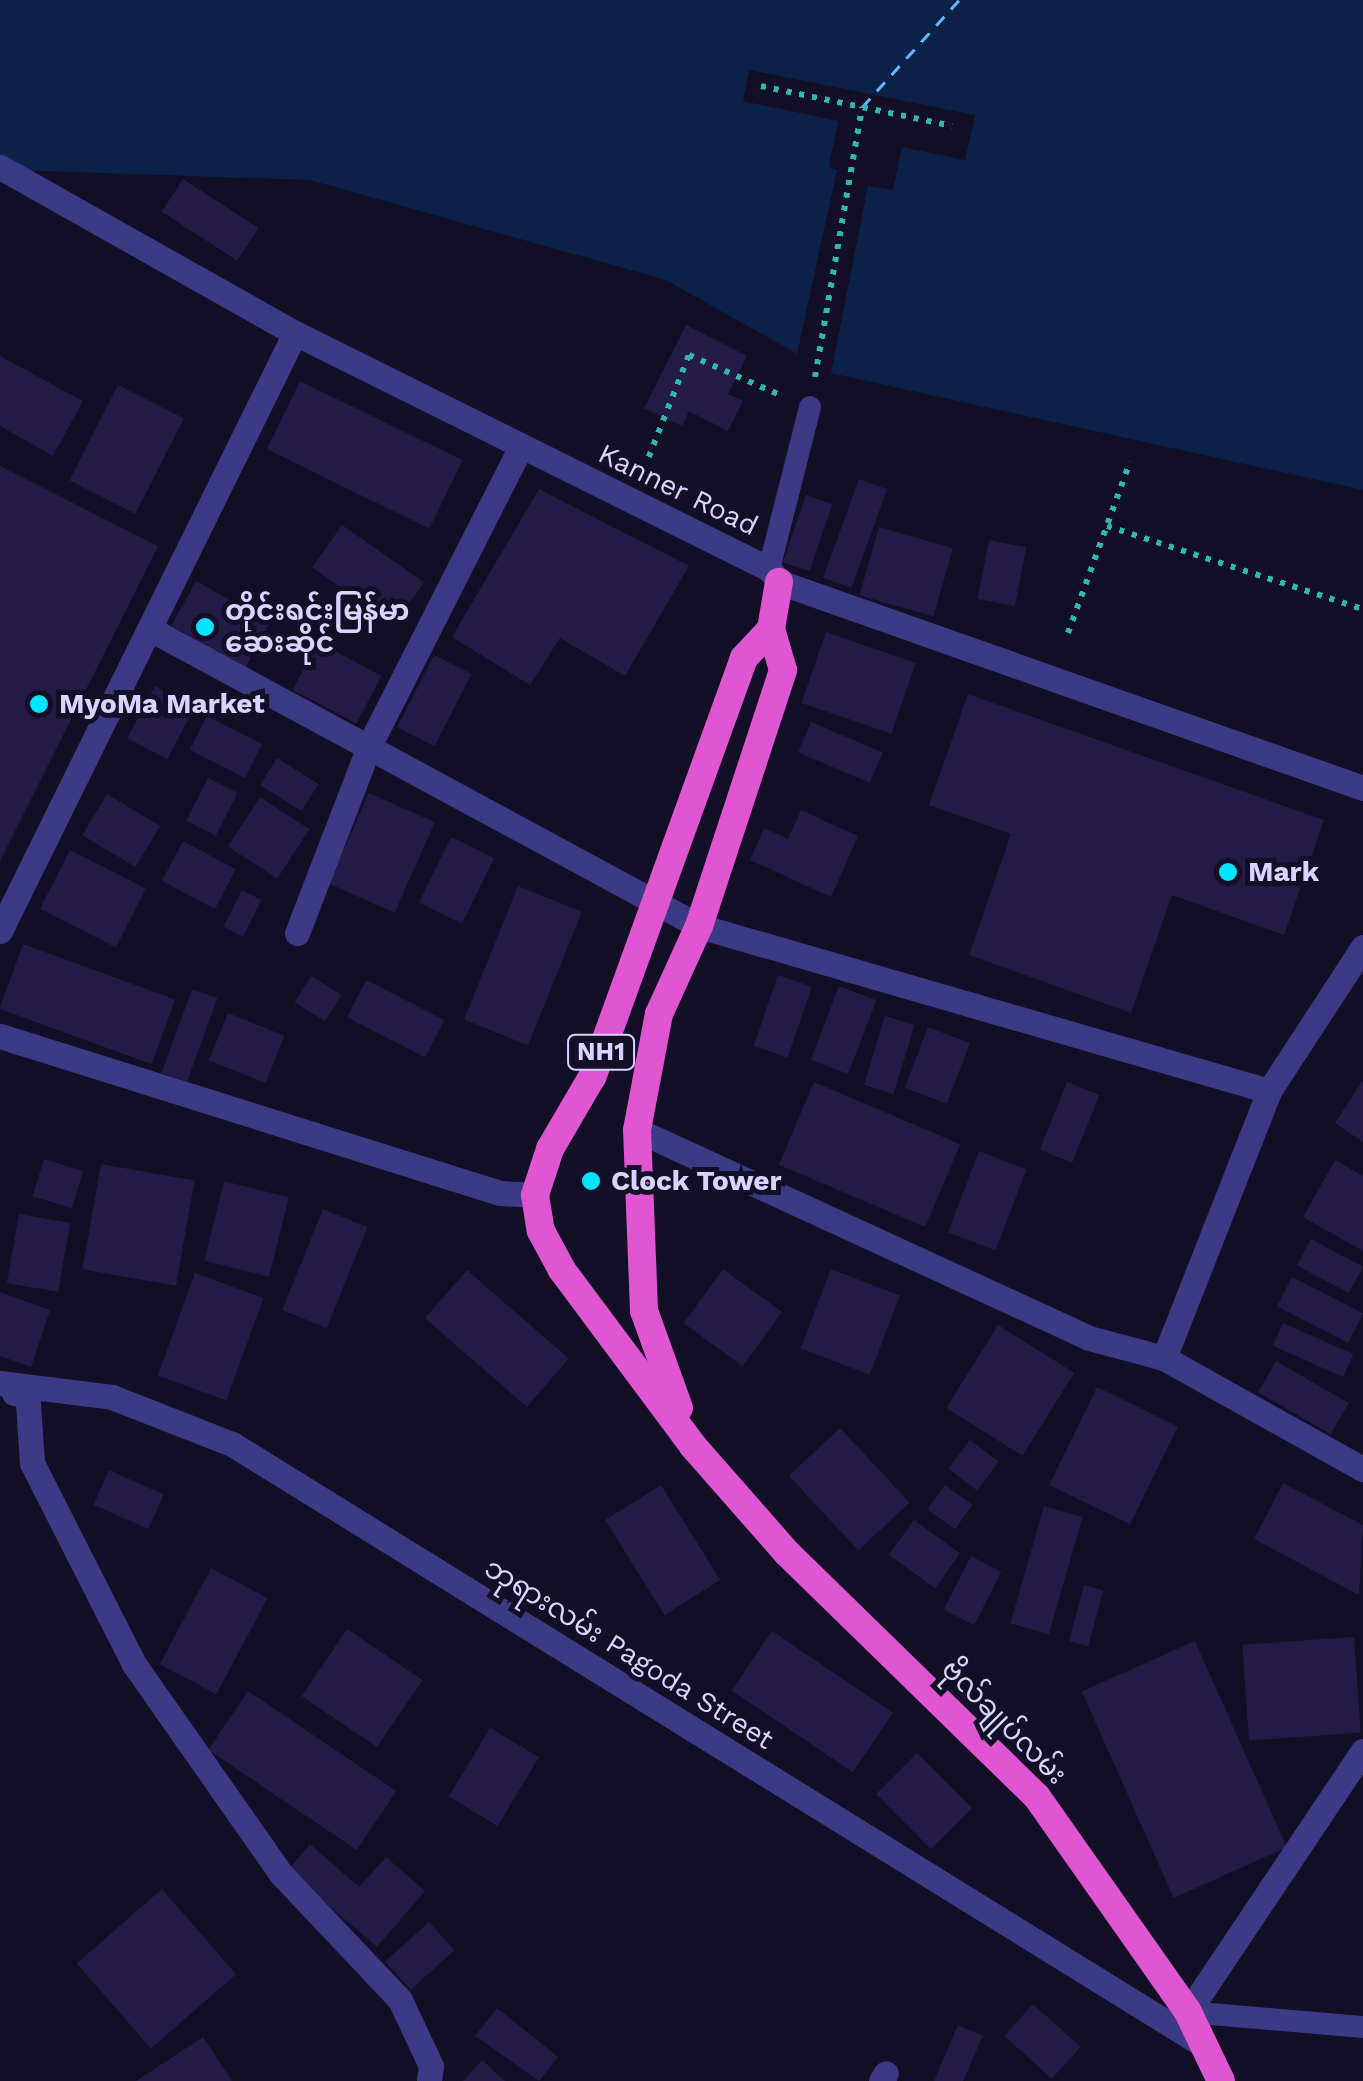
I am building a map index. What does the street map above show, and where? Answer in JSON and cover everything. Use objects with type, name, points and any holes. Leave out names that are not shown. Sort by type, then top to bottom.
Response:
[{"type":"highway","name":"NH1","points":[[693,1446],[644,1310],[637,1130],[659,1014],[699,926],[782,670],[771,629],[774,575]]},
{"type":"highway","name":"NH1","points":[[693,1446],[562,1270],[541,1232],[534,1195],[550,1148],[592,1077],[657,907],[744,658],[771,629]]},
{"type":"highway","name":"ဗိုလ်ချုပ်လမ်း","points":[[693,1446],[787,1553],[1037,1798],[1188,2012],[1220,2081]]},
{"type":"street","name":"Kanner Road","points":[[0,166],[295,333],[774,575],[1363,788]]},
{"type":"street","points":[[0,931],[152,630],[295,333]]},
{"type":"street","points":[[297,933],[370,744],[521,446]]},
{"type":"street","points":[[152,630],[370,744],[657,907],[699,926],[1269,1091]]},
{"type":"street","points":[[1164,1358],[1269,1091],[1363,947]]},
{"type":"street","points":[[0,1036],[500,1194],[534,1195]]},
{"type":"street","points":[[637,1130],[1089,1338],[1164,1358],[1363,1469]]},
{"type":"street","name":"ဘုရားလမ်း Pagoda Street","points":[[0,1383],[112,1397],[232,1444],[1200,2042]]},
{"type":"street","points":[[0,1398],[27,1389],[32,1463],[134,1664],[281,1874],[400,2000],[430,2066],[429,2081]]},
{"type":"street","points":[[1188,2012],[1363,1751]]},
{"type":"lane","points":[[774,575],[810,407]]},
{"type":"lane","points":[[1188,2012],[1363,2026]]},
{"type":"path","points":[[760,86],[952,126]]},
{"type":"path","points":[[631,501],[689,355],[810,407],[862,107]]},
{"type":"path","points":[[1068,632],[1130,462]]},
{"type":"path","points":[[1107,526],[1363,609]]},
{"type":"water","points":[[0,0],[1363,0],[1363,490],[831,373],[666,280],[310,180],[14,170],[0,159]]},
{"type":"pier","points":[[749,70],[975,115],[965,160],[902,147],[893,190],[868,186],[831,373],[797,354],[837,170],[829,167],[838,121],[743,101]]},
{"type":"building","points":[[183,179],[258,228],[237,261],[162,212]]},
{"type":"building","points":[[686,325],[747,356],[728,394],[743,401],[728,431],[689,411],[682,426],[644,408]]},
{"type":"building","points":[[0,356],[83,401],[53,456],[0,426]]},
{"type":"building","points":[[300,381],[463,460],[429,529],[267,449]]},
{"type":"building","points":[[118,385],[184,419],[135,514],[69,480]]},
{"type":"building","name":"MyoMa Market","points":[[0,466],[158,546],[0,861]]},
{"type":"building","points":[[859,479],[887,489],[851,588],[823,578]]},
{"type":"building","points":[[539,489],[689,566],[625,676],[560,638],[530,685],[452,637]]},
{"type":"building","points":[[806,495],[832,504],[809,571],[783,562]]},
{"type":"building","points":[[342,525],[424,582],[394,625],[312,568]]},
{"type":"building","points":[[879,527],[953,548],[933,616],[859,595]]},
{"type":"building","points":[[989,540],[1026,547],[1015,606],[978,599]]},
{"type":"building","points":[[196,581],[270,622],[246,667],[171,626]]},
{"type":"building","points":[[826,632],[916,663],[891,734],[802,703]]},
{"type":"building","points":[[318,642],[382,676],[356,723],[293,690]]},
{"type":"building","points":[[434,655],[471,674],[435,746],[397,727]]},
{"type":"building","points":[[155,686],[195,707],[167,759],[127,738]]},
{"type":"building","points":[[968,694],[1324,820],[1284,935],[1172,895],[1131,1013],[969,955],[1011,834],[929,805]]},
{"type":"building","points":[[207,716],[262,744],[245,778],[190,750]]},
{"type":"building","points":[[811,722],[883,752],[870,783],[798,752]]},
{"type":"building","points":[[277,758],[319,784],[302,811],[260,785]]},
{"type":"building","points":[[208,778],[237,793],[216,836],[186,821]]},
{"type":"building","points":[[369,793],[435,822],[395,913],[329,883]]},
{"type":"building","points":[[107,794],[160,826],[135,867],[82,835]]},
{"type":"building","points":[[260,797],[309,829],[277,879],[228,846]]},
{"type":"building","points":[[801,810],[858,836],[831,897],[750,860],[764,828],[788,839]]},
{"type":"building","points":[[451,837],[494,858],[462,924],[419,903]]},
{"type":"building","points":[[183,841],[236,869],[215,909],[162,881]]},
{"type":"building","points":[[70,850],[146,889],[116,947],[40,909]]},
{"type":"building","points":[[518,886],[582,912],[528,1045],[464,1020]]},
{"type":"building","points":[[242,890],[262,900],[243,937],[223,927]]},
{"type":"building","points":[[23,944],[175,999],[152,1064],[0,1009]]},
{"type":"building","points":[[778,975],[812,987],[788,1058],[754,1046]]},
{"type":"building","points":[[311,976],[342,995],[325,1021],[295,1002]]},
{"type":"building","points":[[366,980],[444,1020],[425,1057],[347,1017]]},
{"type":"building","points":[[839,986],[876,1000],[848,1074],[811,1060]]},
{"type":"building","points":[[192,989],[217,998],[187,1082],[162,1073]]},
{"type":"building","points":[[228,1013],[285,1036],[265,1083],[209,1060]]},
{"type":"building","points":[[885,1016],[915,1025],[894,1094],[864,1085]]},
{"type":"building","points":[[928,1027],[970,1043],[947,1104],[905,1088]]},
{"type":"building","points":[[1363,1080],[1363,1142],[1335,1123]]},
{"type":"building","points":[[814,1082],[960,1144],[925,1227],[779,1165]]},
{"type":"building","points":[[1067,1082],[1099,1095],[1072,1163],[1040,1150]]},
{"type":"building","points":[[979,1151],[1027,1169],[995,1250],[948,1232]]},
{"type":"building","points":[[44,1159],[83,1171],[72,1208],[33,1196]]},
{"type":"building","points":[[1335,1160],[1363,1176],[1363,1251],[1303,1217]]},
{"type":"building","points":[[101,1164],[195,1180],[176,1286],[82,1269]]},
{"type":"building","points":[[224,1181],[289,1197],[269,1277],[204,1261]]},
{"type":"building","points":[[323,1209],[368,1227],[327,1328],[282,1310]]},
{"type":"building","points":[[19,1214],[70,1223],[58,1292],[7,1283]]},
{"type":"building","points":[[1311,1239],[1363,1267],[1349,1293],[1297,1265]]},
{"type":"building","points":[[723,1269],[782,1312],[743,1366],[684,1323]]},
{"type":"building","points":[[831,1269],[900,1296],[870,1375],[801,1348]]},
{"type":"building","points":[[467,1270],[569,1359],[527,1407],[425,1318]]},
{"type":"building","points":[[195,1273],[264,1298],[226,1400],[158,1375]]},
{"type":"building","points":[[1292,1277],[1363,1313],[1348,1343],[1277,1306]]},
{"type":"building","points":[[0,1292],[50,1310],[31,1367],[0,1356]]},
{"type":"building","points":[[1283,1323],[1353,1354],[1343,1377],[1273,1346]]},
{"type":"building","points":[[998,1325],[1074,1373],[1022,1456],[946,1408]]},
{"type":"building","points":[[1276,1361],[1349,1403],[1331,1434],[1258,1392]]},
{"type":"building","points":[[1097,1387],[1178,1426],[1130,1524],[1049,1485]]},
{"type":"building","points":[[840,1428],[910,1503],[858,1550],[789,1476]]},
{"type":"building","points":[[970,1440],[999,1462],[977,1490],[948,1469]]},
{"type":"building","points":[[109,1470],[164,1494],[148,1529],[94,1505]]},
{"type":"building","points":[[1283,1483],[1363,1525],[1359,1595],[1254,1539]]},
{"type":"building","points":[[661,1485],[720,1580],[664,1615],[605,1520]]},
{"type":"building","points":[[945,1485],[973,1505],[955,1529],[927,1509]]},
{"type":"building","points":[[1044,1506],[1082,1517],[1049,1634],[1010,1623]]},
{"type":"building","points":[[914,1520],[960,1554],[935,1588],[889,1555]]},
{"type":"building","points":[[971,1556],[1001,1571],[974,1625],[944,1609]]},
{"type":"building","points":[[211,1568],[268,1598],[216,1694],[160,1664]]},
{"type":"building","points":[[1084,1585],[1103,1590],[1088,1646],[1069,1641]]},
{"type":"building","points":[[347,1629],[422,1680],[377,1747],[302,1696]]},
{"type":"building","points":[[772,1631],[893,1713],[853,1772],[732,1691]]},
{"type":"building","points":[[1354,1637],[1361,1733],[1249,1741],[1242,1645]]},
{"type":"building","points":[[1195,1641],[1287,1847],[1174,1898],[1082,1691]]},
{"type":"building","points":[[248,1691],[396,1791],[357,1850],[208,1750]]},
{"type":"building","points":[[490,1728],[539,1757],[498,1826],[449,1797]]},
{"type":"building","points":[[917,1753],[972,1808],[931,1849],[876,1794]]},
{"type":"building","points":[[310,1844],[359,1887],[386,1857],[425,1891],[377,1947],[288,1870]]},
{"type":"building","points":[[162,1889],[236,1974],[151,2048],[77,1963]]},
{"type":"building","points":[[429,1922],[454,1950],[411,1990],[385,1961]]},
{"type":"building","points":[[1033,2004],[1081,2047],[1052,2079],[1004,2036]]},
{"type":"building","points":[[497,2008],[558,2057],[539,2081],[475,2036]]},
{"type":"building","points":[[958,2025],[983,2036],[963,2081],[934,2081]]},
{"type":"building","points":[[203,2037],[232,2081],[136,2081]]},
{"type":"building","points":[[482,2060],[505,2081],[463,2081]]},
{"type":"ferry route","points":[[862,107],[959,0]]},
{"type":"place","name":"တိုင်းရင်းမြန်မာ ဆေးဆိုင်","points":[[205,627]]},
{"type":"place","name":"MyoMa Market","points":[[39,704]]},
{"type":"place","name":"Mark","points":[[1228,872]]},
{"type":"place","name":"Clock Tower","points":[[591,1181]]}]
